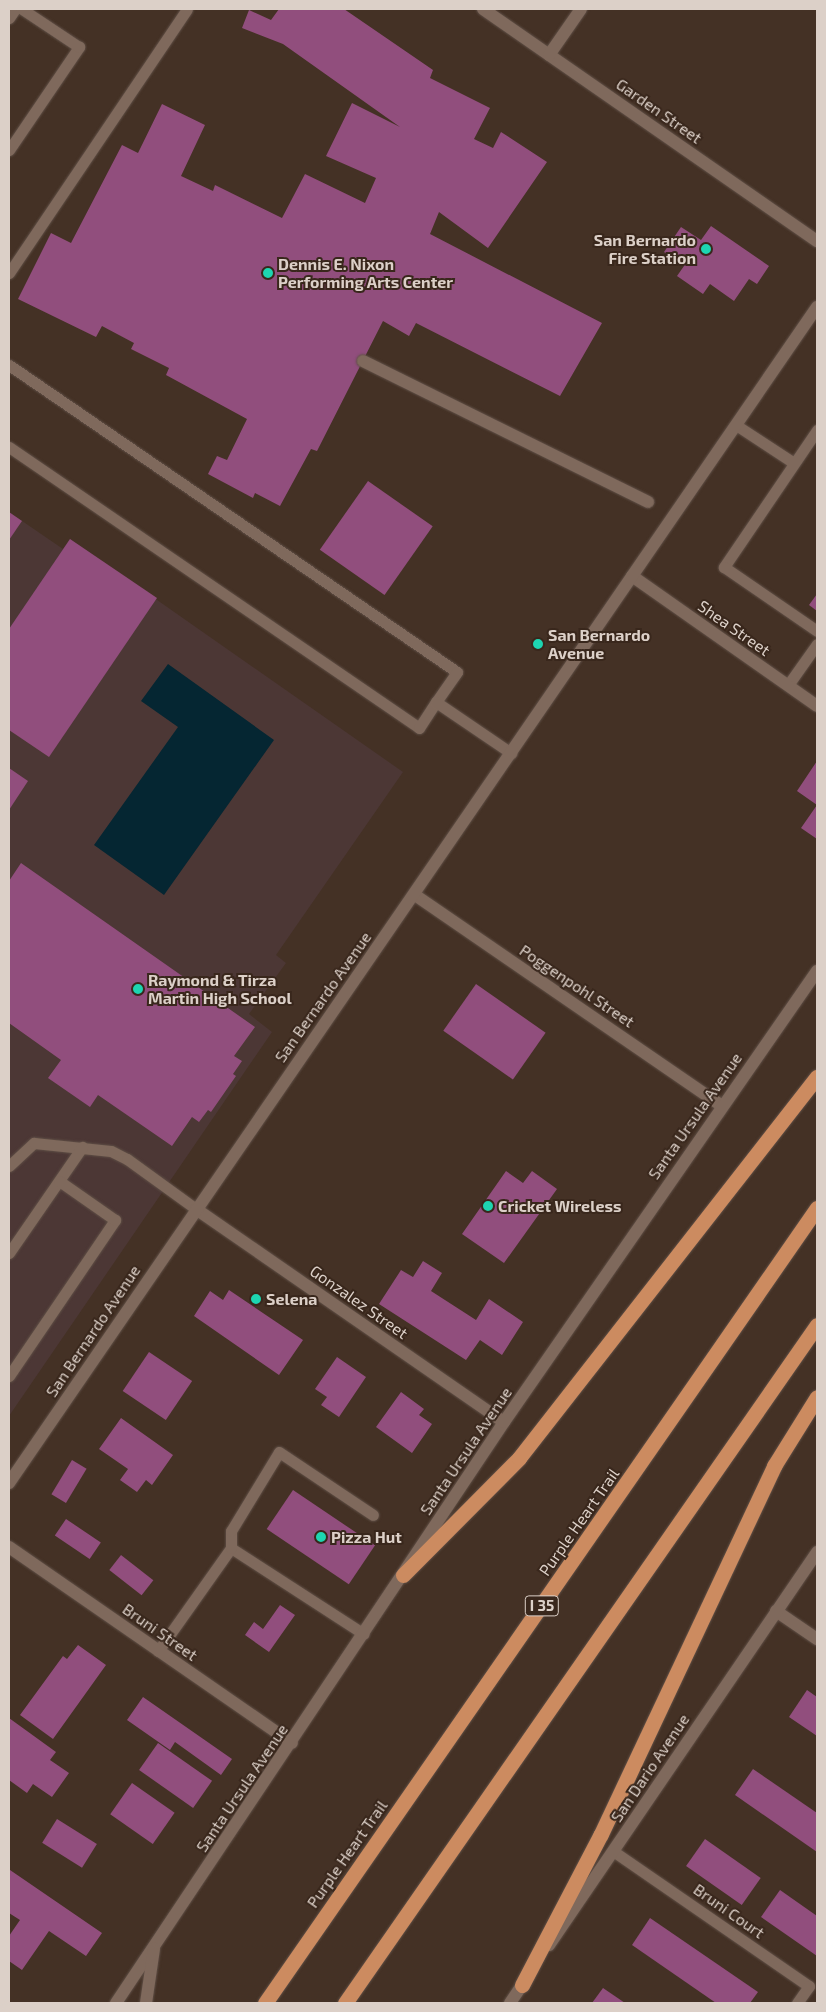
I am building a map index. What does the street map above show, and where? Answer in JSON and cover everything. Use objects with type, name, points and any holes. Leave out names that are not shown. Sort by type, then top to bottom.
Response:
[{"type":"highway","points":[[403,1575],[519,1458],[817,1077]]},
{"type":"highway","name":"Purple Heart Trail","points":[[265,2003],[817,1208]]},
{"type":"highway","points":[[345,2003],[817,1324]]},
{"type":"highway","points":[[522,1985],[602,1834],[774,1466],[817,1397]]},
{"type":"main road","name":"Garden Street","points":[[482,9],[817,241]]},
{"type":"main road","points":[[549,55],[581,9]]},
{"type":"main road","name":"San Bernardo Avenue","points":[[9,1483],[817,307]]},
{"type":"main road","points":[[363,361],[648,502]]},
{"type":"main road","name":"Shea Street","points":[[632,576],[817,706]]},
{"type":"main road","name":"Poggenpohl Street","points":[[414,894],[721,1105]]},
{"type":"main road","name":"Santa Ursula Avenue","points":[[116,2003],[292,1743],[504,1422],[721,1105],[817,971]]},
{"type":"main road","name":"Gonzalez Street","points":[[196,1209],[504,1422]]},
{"type":"main road","name":"Bruni Street","points":[[9,1547],[292,1743]]},
{"type":"main road","name":"San Dario Avenue","points":[[510,2003],[817,1552]]},
{"type":"main road","points":[[776,1611],[817,1640]]},
{"type":"main road","points":[[146,2003],[155,1947]]},
{"type":"lane","points":[[9,18],[15,9]]},
{"type":"lane","points":[[9,150],[78,47],[22,9]]},
{"type":"lane","points":[[9,273],[187,9]]},
{"type":"lane","points":[[9,365],[457,672],[419,728],[9,447]]},
{"type":"lane","points":[[736,425],[794,464]]},
{"type":"lane","points":[[817,430],[724,567],[817,631]]},
{"type":"lane","points":[[788,685],[817,644]]},
{"type":"lane","points":[[436,702],[511,753]]},
{"type":"lane","points":[[9,1166],[34,1143],[111,1151],[127,1159],[196,1209]]},
{"type":"lane","points":[[9,1253],[82,1147]]},
{"type":"lane","points":[[9,1376],[115,1220],[59,1181]]},
{"type":"lane","points":[[158,1651],[231,1548],[231,1531],[279,1452],[372,1515]]},
{"type":"lane","points":[[231,1548],[364,1634]]},
{"type":"lane","name":"Bruni Court","points":[[613,1851],[809,1986],[796,2003]]},
{"type":"shaded area","name":"Raymond & Tirza Martin High School","points":[[9,512],[63,549],[70,539],[403,772],[276,955],[286,963],[249,1014],[272,1032],[9,1416]]},
{"type":"water","points":[[168,664],[274,740],[164,895],[94,845],[178,727],[141,701]]},
{"type":"building","name":"Dennis E. Nixon Performing Arts Center","points":[[279,9],[344,9],[433,70],[430,78],[490,108],[474,139],[493,148],[501,132],[547,162],[488,248],[439,212],[430,234],[602,323],[560,396],[416,323],[409,336],[383,321],[317,451],[311,449],[280,506],[255,493],[253,498],[208,474],[217,456],[227,460],[247,419],[166,375],[169,368],[131,349],[134,343],[102,326],[96,337],[18,299],[51,233],[71,243],[122,145],[138,153],[162,104],[205,125],[181,176],[213,191],[215,185],[282,218],[305,174],[365,203],[376,178],[326,156],[352,103],[400,127],[283,44],[242,28],[249,10],[271,20]]},
{"type":"building","points":[[711,226],[769,266],[757,284],[749,279],[734,301],[710,284],[703,294],[677,276],[684,266],[664,252],[681,227],[701,240]]},
{"type":"building","points":[[368,481],[433,526],[385,595],[320,550]]},
{"type":"building","points":[[9,512],[22,521],[9,540]]},
{"type":"building","points":[[70,539],[157,598],[49,757],[9,730],[9,629]]},
{"type":"building","points":[[817,594],[817,611],[809,605]]},
{"type":"building","points":[[817,761],[817,805],[797,791]]},
{"type":"building","points":[[9,768],[28,781],[9,810]]},
{"type":"building","points":[[817,805],[817,839],[801,828]]},
{"type":"building","points":[[21,863],[255,1027],[234,1056],[242,1061],[233,1074],[236,1076],[211,1112],[208,1110],[199,1122],[192,1117],[172,1146],[98,1095],[90,1107],[48,1078],[61,1060],[9,1023],[9,881]]},
{"type":"building","points":[[476,984],[546,1033],[513,1079],[443,1031]]},
{"type":"building","points":[[506,1171],[523,1183],[532,1171],[557,1189],[504,1263],[462,1234]]},
{"type":"building","points":[[423,1261],[442,1273],[431,1291],[476,1320],[489,1299],[523,1322],[502,1355],[480,1340],[466,1360],[379,1304],[401,1270],[413,1277]]},
{"type":"building","points":[[229,1290],[303,1340],[279,1375],[194,1316],[210,1291],[223,1300]]},
{"type":"building","points":[[149,1352],[192,1381],[166,1420],[123,1391]]},
{"type":"building","points":[[337,1357],[366,1377],[339,1417],[321,1405],[327,1397],[315,1389]]},
{"type":"building","points":[[401,1392],[424,1409],[419,1415],[432,1424],[412,1453],[376,1427]]},
{"type":"building","points":[[121,1418],[173,1455],[152,1485],[146,1480],[137,1492],[120,1480],[128,1469],[99,1449]]},
{"type":"building","points":[[72,1460],[87,1469],[66,1503],[51,1494]]},
{"type":"building","name":"Pizza Hut","points":[[293,1490],[375,1545],[349,1584],[267,1529]]},
{"type":"building","points":[[66,1519],[101,1542],[90,1559],[55,1536]]},
{"type":"building","points":[[121,1555],[153,1580],[142,1595],[109,1570]]},
{"type":"building","points":[[280,1605],[295,1615],[269,1652],[245,1635],[254,1622],[263,1629]]},
{"type":"building","points":[[78,1645],[106,1665],[53,1739],[20,1715],[63,1656],[67,1659]]},
{"type":"building","points":[[807,1690],[817,1697],[817,1736],[789,1717]]},
{"type":"building","points":[[143,1697],[232,1759],[221,1775],[175,1742],[170,1750],[127,1720]]},
{"type":"building","points":[[9,1718],[56,1752],[50,1760],[69,1773],[52,1797],[33,1784],[27,1793],[9,1780]]},
{"type":"building","points":[[158,1743],[212,1781],[193,1808],[139,1770]]},
{"type":"building","points":[[753,1769],[817,1813],[817,1852],[735,1795]]},
{"type":"building","points":[[132,1783],[175,1813],[153,1844],[110,1814]]},
{"type":"building","points":[[57,1819],[97,1844],[82,1868],[42,1843]]},
{"type":"building","points":[[705,1839],[761,1878],[742,1905],[686,1866]]},
{"type":"building","points":[[10,1870],[102,1933],[86,1956],[49,1931],[22,1970],[9,1961],[9,1936],[20,1920],[9,1913]]},
{"type":"building","points":[[780,1890],[817,1916],[817,1956],[761,1917]]},
{"type":"building","points":[[650,1918],[758,1992],[750,2003],[716,2003],[632,1945]]},
{"type":"building","points":[[603,1988],[625,2003],[592,2003]]},
{"type":"place","name":"San Bernardo Fire Station","points":[[706,249]]},
{"type":"place","name":"Dennis E. Nixon Performing Arts Center","points":[[268,273]]},
{"type":"place","name":"San Bernardo Avenue","points":[[538,644]]},
{"type":"place","name":"Raymond & Tirza Martin High School","points":[[138,989]]},
{"type":"place","name":"Cricket Wireless","points":[[488,1206]]},
{"type":"place","name":"Selena","points":[[256,1299]]},
{"type":"place","name":"Pizza Hut","points":[[321,1537]]}]
